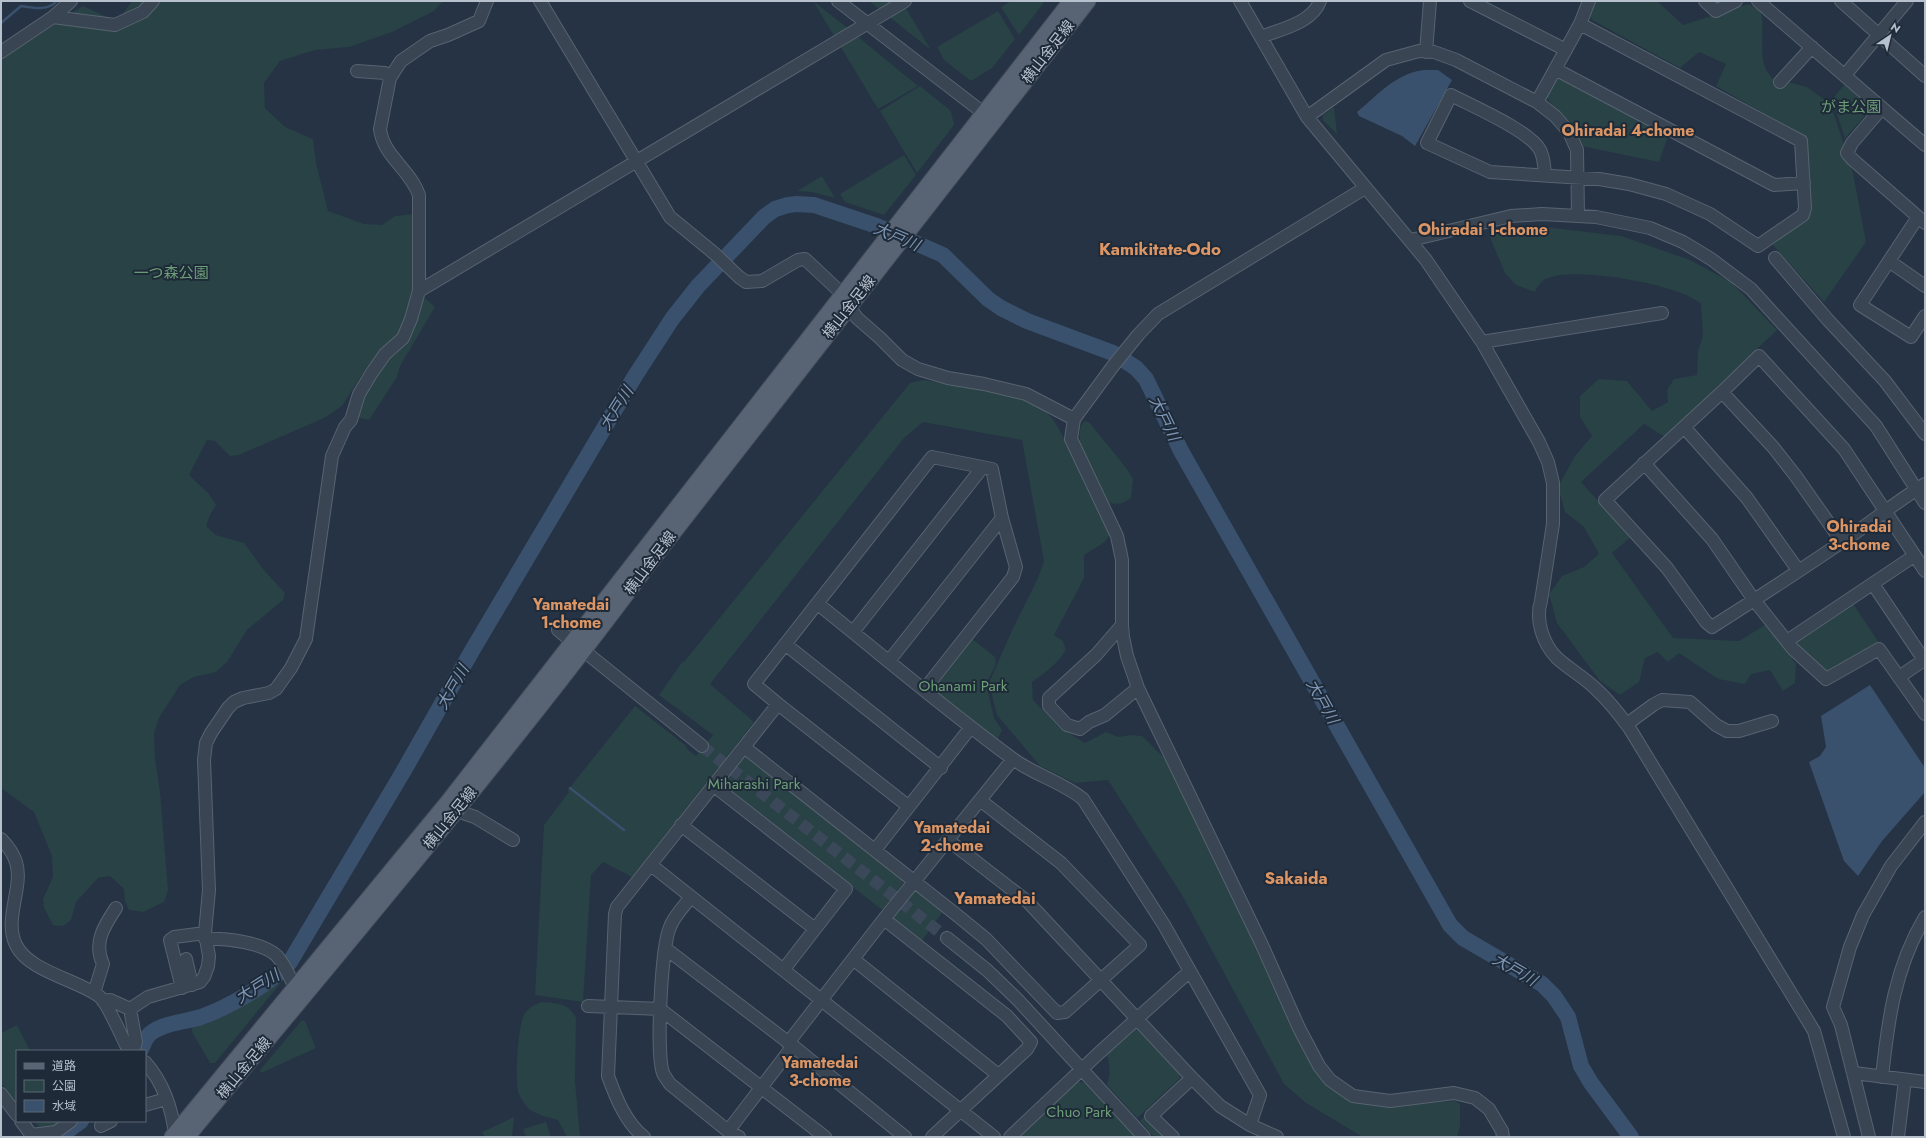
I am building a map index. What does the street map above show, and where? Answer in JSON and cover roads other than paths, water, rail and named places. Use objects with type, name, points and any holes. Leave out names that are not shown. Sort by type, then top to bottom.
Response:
[{"type":"main road","name":"横山金足線","points":[[298,995],[447,803],[649,564],[846,302],[989,117],[1071,1]]},
{"type":"main road","name":"横山金足線","points":[[989,117],[1088,1]]},
{"type":"main road","name":"横山金足線","points":[[177,1136],[456,811],[578,647]]},
{"type":"street","points":[[1,52],[53,17],[71,1]]},
{"type":"street","points":[[53,17],[115,25],[143,12],[153,1]]},
{"type":"street","points":[[130,1009],[148,997],[187,987],[200,982],[204,977],[208,966],[208,952],[205,936],[209,890],[204,760],[206,743],[219,720],[234,702],[270,693],[276,688],[291,668],[306,639],[332,456],[345,427],[351,420],[359,394],[371,374],[385,354],[403,338],[419,291],[420,196],[415,184],[385,147],[381,137],[380,129],[390,78],[401,61],[430,41],[448,35],[479,21],[486,1]]},
{"type":"street","points":[[540,1],[670,217],[718,256],[739,277],[746,282],[762,281],[798,260],[805,259],[837,289],[857,318],[902,360],[918,369],[948,378],[997,386],[1026,394],[1074,419]]},
{"type":"street","points":[[838,1],[989,117]]},
{"type":"street","points":[[419,291],[849,34],[868,25],[905,1]]},
{"type":"street","points":[[1240,1],[1307,117],[1411,240],[1482,342],[1520,406],[1548,462],[1553,483],[1552,524],[1538,610],[1539,625],[1556,657],[1595,688],[1615,708],[1626,724],[1814,1031],[1844,1137]]},
{"type":"street","points":[[1261,37],[1310,16],[1318,7],[1320,1]]},
{"type":"street","points":[[1426,52],[1430,1]]},
{"type":"street","points":[[1470,1],[1566,50]]},
{"type":"street","points":[[1537,102],[1580,24],[1589,1]]},
{"type":"street","points":[[1705,1],[1716,11],[1736,1]]},
{"type":"street","points":[[1758,1],[1925,145]]},
{"type":"street","points":[[1841,1],[1925,76]]},
{"type":"street","points":[[1845,75],[1906,1]]},
{"type":"street","points":[[1545,174],[1544,162],[1540,149],[1528,136],[1451,95],[1427,143],[1490,172],[1578,177],[1629,184],[1666,194],[1710,214],[1758,246],[1803,216],[1805,208],[1801,141],[1580,24]]},
{"type":"street","points":[[1780,82],[1812,46]]},
{"type":"street","points":[[1307,117],[1386,60],[1419,51],[1434,52],[1456,60],[1537,102],[1555,116],[1569,132],[1577,150],[1578,215]]},
{"type":"street","points":[[1555,70],[1774,184],[1804,183]]},
{"type":"street","points":[[357,71],[385,73],[390,78]]},
{"type":"street","points":[[1882,108],[1852,143],[1847,153],[1921,220],[1889,261],[1860,305],[1911,337],[1925,316]]},
{"type":"street","points":[[1366,188],[1158,314],[1129,346],[1074,419],[1071,439],[1117,536],[1122,560],[1122,625],[1127,656],[1138,688],[1262,945],[1299,1028],[1319,1066],[1330,1080],[1353,1096],[1390,1101],[1454,1093],[1475,1098],[1489,1109],[1502,1131],[1503,1137]]},
{"type":"street","points":[[1411,240],[1511,216],[1542,214],[1578,215],[1650,228],[1682,242],[1711,259],[1751,290],[1876,426],[1920,487],[1925,503]]},
{"type":"street","points":[[1775,258],[1828,320],[1881,376],[1923,426]]},
{"type":"street","points":[[1889,261],[1925,286]]},
{"type":"street","points":[[1482,342],[1662,312]]},
{"type":"street","points":[[1920,487],[1885,511],[1842,542],[1712,627],[1706,622],[1667,568],[1605,500],[1759,356],[1844,449],[1885,511],[1914,556],[1925,571]]},
{"type":"street","points":[[1722,392],[1773,447],[1795,475],[1842,542]]},
{"type":"street","points":[[1684,427],[1747,498],[1798,570]]},
{"type":"street","points":[[908,806],[754,684],[932,457],[992,469],[1002,518],[1016,567],[1013,577],[924,690]]},
{"type":"street","points":[[1644,462],[1712,539],[1754,600],[1793,649],[1826,679],[1879,649],[1925,714]]},
{"type":"street","points":[[853,632],[982,468]]},
{"type":"street","points":[[889,661],[1002,518]]},
{"type":"street","points":[[1787,641],[1914,556]]},
{"type":"street","points":[[1873,584],[1924,660],[1899,677]]},
{"type":"street","points":[[818,604],[924,690],[1013,759],[1049,780],[1070,789],[1083,799],[1164,925],[1260,1095],[1250,1125]]},
{"type":"street","points":[[1122,625],[1096,655],[1049,698],[1049,706],[1067,725],[1080,729],[1088,722],[1105,715],[1138,688]]},
{"type":"street","points":[[558,630],[702,746]]},
{"type":"street","points":[[785,644],[941,768]]},
{"type":"street","points":[[1626,724],[1652,704],[1662,700],[1690,702],[1716,725],[1727,730],[1739,731],[1772,721]]},
{"type":"street","points":[[644,1137],[628,1119],[613,1091],[608,1076],[615,914],[617,907],[778,704]]},
{"type":"street","points":[[875,850],[908,806],[941,768],[971,727]]},
{"type":"street","points":[[744,747],[915,881],[986,939],[1057,1013],[1064,1012],[1140,945],[1061,863],[987,803],[980,800]]},
{"type":"street","points":[[728,1131],[761,1087],[821,1000],[1013,759]]},
{"type":"street","points":[[713,785],[846,889],[784,969]]},
{"type":"street","points":[[456,811],[475,817],[512,840]]},
{"type":"street","points":[[1868,1137],[1854,1085],[1854,1074],[1841,1024],[1833,1007],[1850,948],[1863,915],[1891,866],[1925,822]]},
{"type":"street","points":[[681,825],[815,929]]},
{"type":"street","points":[[1,839],[16,861],[18,871],[12,925],[15,944],[20,953],[38,965],[98,997],[110,1000],[130,1009]]},
{"type":"street","points":[[948,840],[1028,902],[1220,1106],[1250,1125],[1277,1137]]},
{"type":"street","points":[[651,865],[994,1137]]},
{"type":"street","points":[[691,897],[670,927],[665,948],[660,1009],[661,1062],[663,1073],[670,1084],[728,1131],[739,1137]]},
{"type":"street","points":[[116,908],[104,926],[98,947],[98,954],[103,964],[98,997],[126,1045],[132,1050]]},
{"type":"street","points":[[1882,1077],[1891,1003],[1899,971],[1925,917]]},
{"type":"street","points":[[884,919],[1007,1016],[1031,1042],[1026,1049],[997,1074],[961,1111],[932,1137]]},
{"type":"street","points":[[187,987],[170,940],[174,937],[205,936],[227,939],[264,948],[276,956],[298,995]]},
{"type":"street","points":[[947,938],[988,971],[1018,1000],[1144,1137]]},
{"type":"street","points":[[665,948],[905,1137]]},
{"type":"street","points":[[186,959],[187,987]]},
{"type":"street","points":[[853,959],[997,1074]]},
{"type":"street","points":[[1010,1137],[1190,971]]},
{"type":"street","points":[[588,1006],[660,1009],[825,1137]]},
{"type":"street","points":[[130,1009],[136,1042],[133,1050]]},
{"type":"street","points":[[146,1063],[155,1073],[162,1085],[177,1136]]},
{"type":"street","points":[[1854,1074],[1925,1082]]},
{"type":"street","points":[[1173,1137],[1151,1116],[1192,1078]]},
{"type":"street","points":[[1898,1137],[1906,1080]]},
{"type":"street","points":[[1,1094],[16,1114]]},
{"type":"street","points":[[146,1105],[166,1099]]},
{"type":"street","points":[[22,1122],[32,1136],[56,1132],[70,1122]]},
{"type":"water","points":[[1424,70],[1438,70],[1452,80],[1415,146],[1402,136],[1359,116],[1357,112],[1396,80],[1405,75]]},
{"type":"water","points":[[1870,685],[1925,768],[1925,792],[1882,841],[1858,876],[1844,861],[1809,762],[1820,756],[1826,747],[1821,716]]},
{"type":"waterway","points":[[1,23],[21,6],[45,8],[57,1]]},
{"type":"waterway","name":"大戸川","points":[[140,1050],[147,1037],[156,1030],[168,1025],[201,1017],[236,1001],[273,978],[290,962],[635,376],[672,319],[698,286],[764,217],[775,209],[797,204],[814,205],[877,226],[943,255],[988,299],[1001,308],[1027,321],[1113,353],[1136,368],[1146,379],[1181,451],[1450,925],[1463,938],[1542,984],[1554,996],[1568,1017],[1581,1066],[1591,1083],[1631,1137]]},
{"type":"waterway","points":[[570,788],[624,830]]},
{"type":"waterway","name":"大戸川","points":[[59,1137],[80,1122]]},
{"type":"tunnel","points":[[702,746],[947,938]]},
{"type":"district","name":"Ohiradai 4-chome","points":[[1628,130]]},
{"type":"district","name":"Ohiradai 1-chome","points":[[1483,229]]},
{"type":"district","name":"Kamikitate-Odo","points":[[1160,249]]},
{"type":"district","name":"Ohiradai 3-chome","points":[[1859,535]]},
{"type":"district","name":"Yamatedai 1-chome","points":[[571,613]]},
{"type":"district","name":"Yamatedai 2-chome","points":[[952,836]]},
{"type":"district","name":"Sakaida","points":[[1296,878]]},
{"type":"district","name":"Yamatedai","points":[[995,898]]},
{"type":"district","name":"Yamatedai 3-chome","points":[[820,1071]]},
{"type":"park label","name":"がま公園","points":[[1851,107]]},
{"type":"park label","name":"一つ森公園","points":[[171,273]]},
{"type":"park label","name":"Ohanami Park","points":[[963,686]]},
{"type":"park label","name":"Miharashi Park","points":[[754,784]]},
{"type":"park label","name":"Chuo Park","points":[[1079,1112]]}]
